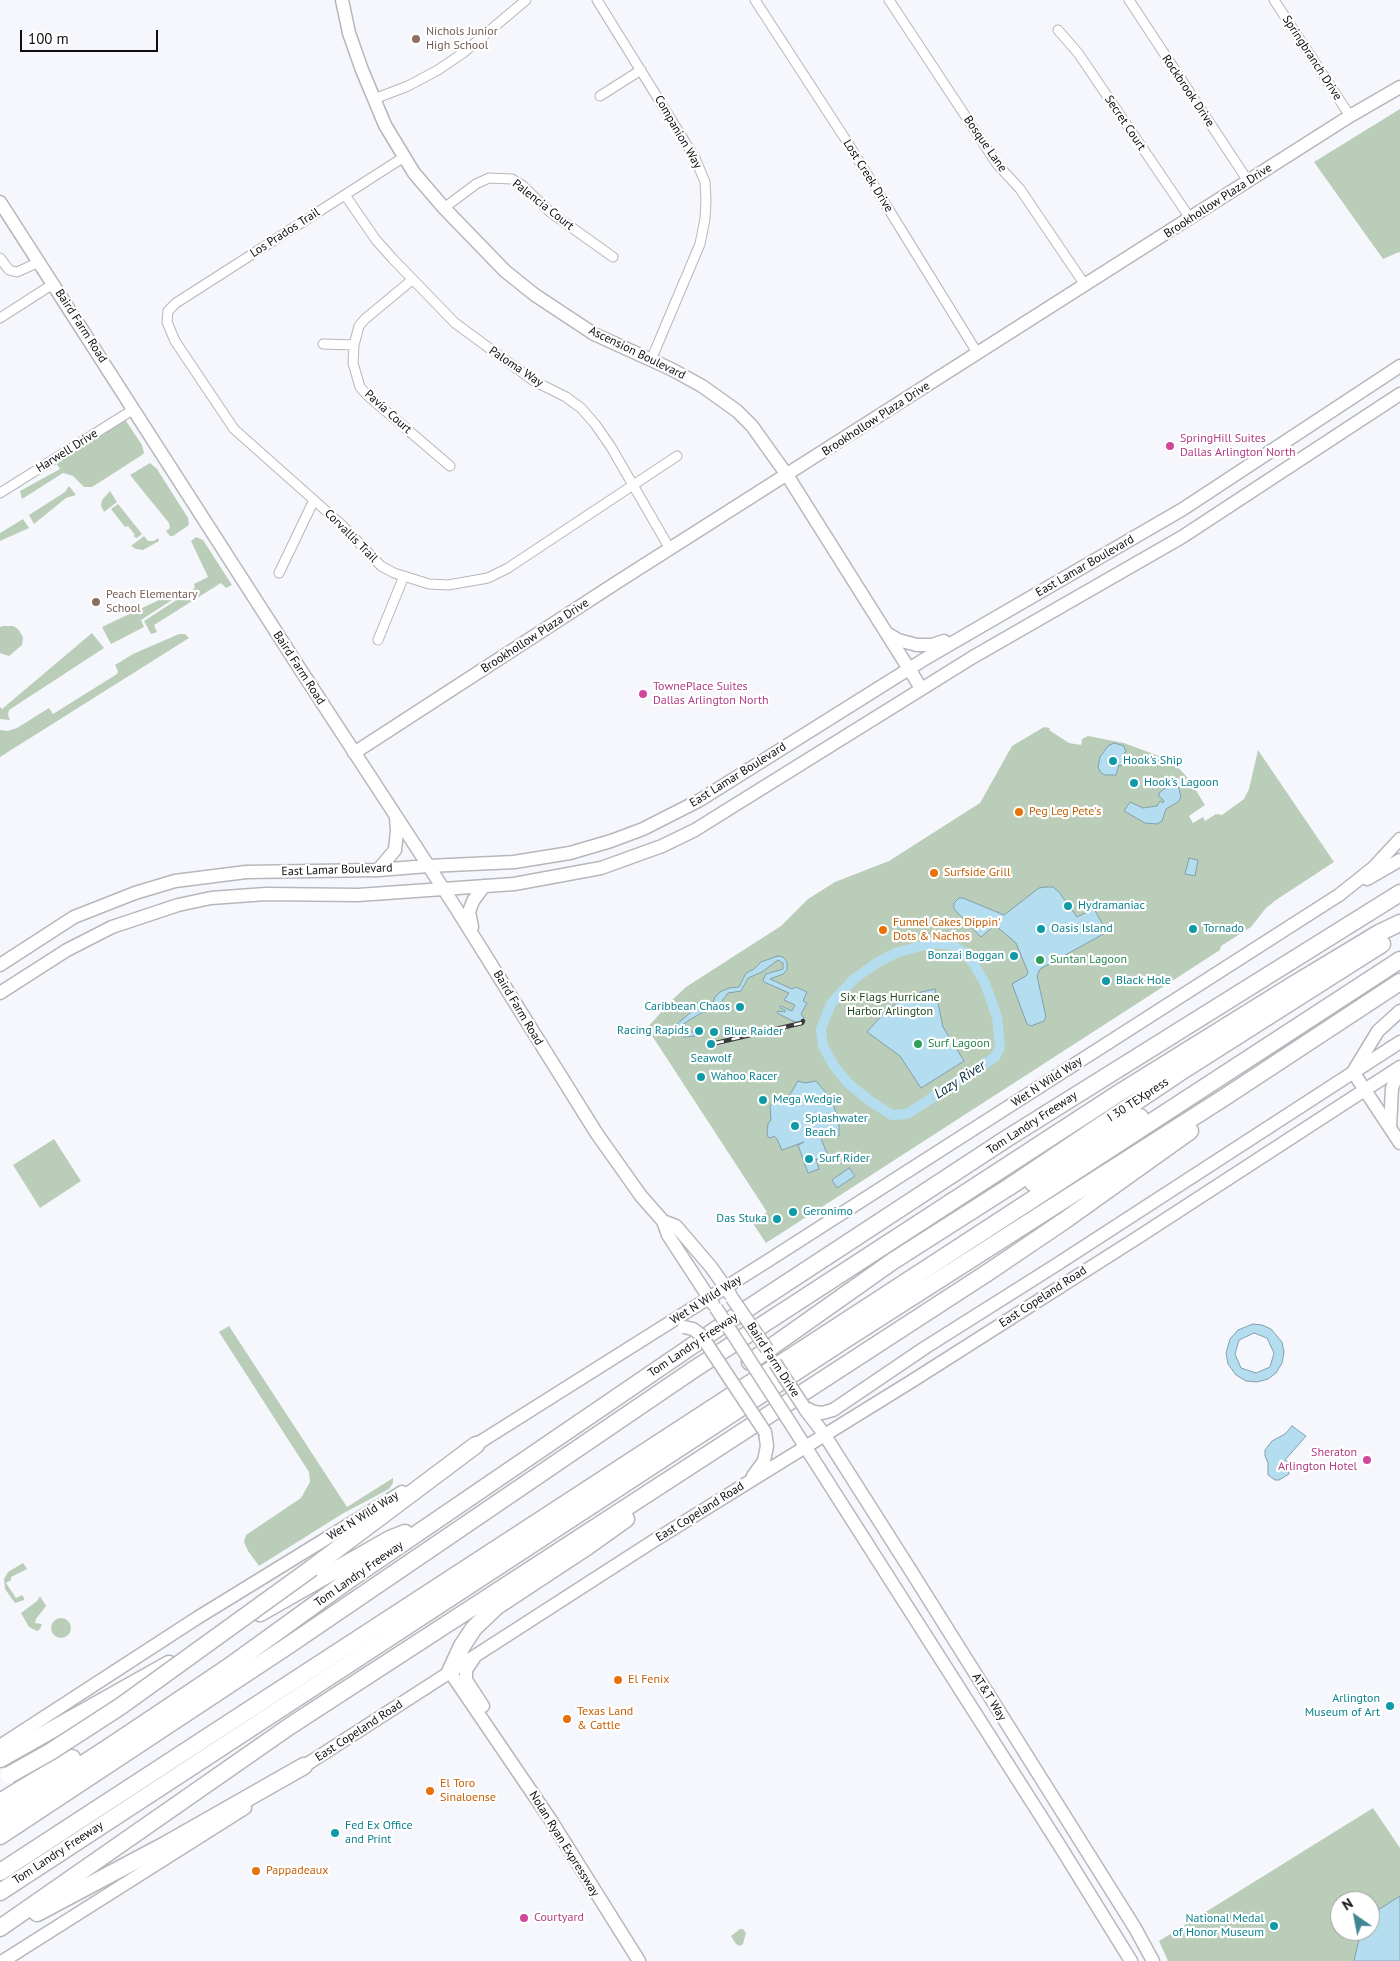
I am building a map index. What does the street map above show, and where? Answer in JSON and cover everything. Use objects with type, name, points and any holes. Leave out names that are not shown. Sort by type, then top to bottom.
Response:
[{"type":"highway","name":"Tom Landry Freeway","points":[[0,1818],[112,1746],[227,1668],[346,1582],[730,1320],[1006,1139],[1400,893]]},
{"type":"highway","points":[[0,1836],[290,1645],[702,1364],[1119,1093],[1299,981],[1379,933],[1400,923]]},
{"type":"highway","name":"I 30 TEXpress","points":[[881,1275],[1179,1073],[1400,932]]},
{"type":"highway","points":[[754,1368],[854,1300],[881,1275],[1037,1181],[1223,1065],[1400,951]]},
{"type":"highway","points":[[0,1872],[1400,960]]},
{"type":"highway","name":"Tom Landry Freeway","points":[[0,1892],[835,1346],[1225,1097],[1400,982]]},
{"type":"highway","points":[[0,1928],[373,1670],[689,1468],[1064,1221],[1198,1126],[1225,1097]]},
{"type":"highway","points":[[4,1777],[50,1752],[121,1706],[312,1568],[476,1445]]},
{"type":"highway","points":[[450,1672],[474,1628],[497,1606],[635,1513],[689,1468]]},
{"type":"highway","points":[[0,1759],[382,1544],[435,1522]]},
{"type":"highway","points":[[0,1802],[108,1737],[171,1695],[227,1668]]},
{"type":"highway","points":[[0,1933],[165,1845],[304,1766]]},
{"type":"main road","name":"Ascension Boulevard","points":[[342,0],[349,33],[374,99],[385,125],[414,173],[444,208],[505,271],[535,294],[594,334],[702,386],[737,411],[752,426],[788,475],[921,688]]},
{"type":"main road","name":"Brookhollow Plaza Drive","points":[[354,753],[670,549],[1350,116],[1400,87]]},
{"type":"main road","name":"Baird Farm Road","points":[[0,202],[354,753],[444,888],[597,1134]]},
{"type":"main road","name":"East Lamar Boulevard","points":[[0,965],[74,917],[135,893],[175,881],[246,872],[378,870],[514,862],[570,853],[627,836],[683,809],[966,634],[1183,508],[1400,366]]},
{"type":"main road","name":"East Lamar Boulevard","points":[[0,993],[67,950],[97,935],[178,905],[211,898],[266,894],[358,895],[530,882],[601,868],[653,849],[694,830],[921,688],[1182,537],[1400,394]]},
{"type":"main road","points":[[886,633],[898,640],[916,645],[932,646],[966,634]]},
{"type":"main road","points":[[683,809],[694,830]]},
{"type":"main road","points":[[378,870],[395,850],[398,831],[396,816]]},
{"type":"main road","name":"Wet N Wild Way","points":[[0,1746],[196,1618],[258,1582],[642,1340],[729,1293],[1339,895],[1373,868],[1400,839]]},
{"type":"main road","points":[[1339,895],[1400,860]]},
{"type":"main road","points":[[175,881],[178,905]]},
{"type":"main road","points":[[475,937],[469,912],[473,901],[484,886]]},
{"type":"main road","points":[[1400,1011],[1378,1031],[1353,1072],[1400,1143]]},
{"type":"main road","name":"East Copeland Road","points":[[804,1407],[814,1412],[822,1413],[833,1410],[950,1332],[1056,1266],[1400,1042]]},
{"type":"main road","points":[[1390,1127],[1392,1088],[1400,1068]]},
{"type":"main road","name":"East Copeland Road","points":[[3,1961],[213,1828],[304,1766],[655,1540],[962,1350],[1364,1089],[1400,1068]]},
{"type":"main road","name":"Baird Farm Drive","points":[[597,1134],[641,1196],[663,1221],[668,1235],[805,1446]]},
{"type":"main road","name":"Baird Farm Drive","points":[[663,1221],[676,1226],[729,1293],[824,1434]]},
{"type":"main road","points":[[642,1340],[669,1330],[684,1327],[693,1329],[701,1335],[764,1432],[767,1446],[764,1461],[758,1472],[742,1486]]},
{"type":"main road","points":[[950,1332],[962,1350]]},
{"type":"main road","name":"AT&T Way","points":[[824,1434],[1135,1928],[1153,1961]]},
{"type":"main road","name":"AT&T Way","points":[[805,1446],[1131,1961]]},
{"type":"main road","name":"Nolan Ryan Expressway","points":[[476,1655],[466,1670],[466,1680],[487,1712],[489,1727]]},
{"type":"main road","name":"Nolan Ryan Expressway","points":[[450,1672],[550,1819],[639,1961]]},
{"type":"street","points":[[374,99],[408,86],[438,70],[463,53],[526,0]]},
{"type":"street","name":"Companion Way","points":[[597,0],[695,158],[705,182],[706,200],[700,244],[651,360]]},
{"type":"street","name":"Lost Creek Drive","points":[[755,0],[844,137],[978,354]]},
{"type":"street","name":"Bosque Lane","points":[[889,0],[996,164],[1020,189],[1085,285]]},
{"type":"street","name":"Rockbrook Drive","points":[[1128,0],[1248,181]]},
{"type":"street","name":"Springbranch Drive","points":[[1274,0],[1350,116]]},
{"type":"street","name":"Secret Court","points":[[1058,30],[1078,53],[1190,218]]},
{"type":"street","points":[[600,96],[641,70]]},
{"type":"street","name":"Los Prados Trail","points":[[168,311],[184,298],[404,156]]},
{"type":"street","name":"Palencia Court","points":[[444,208],[476,184],[489,178],[512,179],[522,185],[550,212],[613,257]]},
{"type":"street","name":"Paloma Way","points":[[345,195],[376,240],[412,280],[455,323],[506,363],[534,381],[566,397],[595,424],[670,549]]},
{"type":"street","points":[[0,258],[9,270],[18,272],[39,262]]},
{"type":"street","name":"Pavia Court","points":[[412,280],[358,326],[353,363],[360,387],[367,395],[450,466]]},
{"type":"street","points":[[0,318],[53,284]]},
{"type":"street","name":"Corvallis Trail","points":[[168,311],[167,322],[175,341],[234,429],[342,525],[381,566],[429,584],[448,585],[488,578],[508,568],[678,456]]},
{"type":"street","points":[[323,344],[354,345]]},
{"type":"street","name":"Harwell Drive","points":[[0,494],[134,409]]},
{"type":"street","points":[[279,573],[314,500]]},
{"type":"street","points":[[378,640],[404,576]]},
{"type":"green space","points":[[1400,109],[1400,253],[1383,259],[1314,162]]},
{"type":"green space","points":[[126,421],[142,445],[144,453],[142,455],[92,487],[84,487],[73,476],[63,473],[22,499],[20,491],[60,469],[56,463]]},
{"type":"green space","points":[[150,463],[157,469],[188,518],[189,525],[173,536],[170,536],[166,531],[170,528],[169,523],[130,475]]},
{"type":"green space","points":[[69,486],[76,495],[66,498],[34,524],[29,515],[65,492]]},
{"type":"green space","points":[[110,491],[117,502],[104,512],[101,506],[102,500]]},
{"type":"green space","points":[[118,504],[142,534],[137,538],[133,536],[135,535],[128,526],[125,527],[111,509]]},
{"type":"green space","points":[[23,519],[29,528],[0,541],[0,533]]},
{"type":"green space","points":[[144,536],[148,541],[154,541],[158,538],[159,541],[143,550],[131,546]]},
{"type":"green space","points":[[196,537],[203,540],[232,585],[226,588],[221,583],[154,625],[157,632],[151,634],[144,621],[195,588],[194,584],[208,577],[191,541]]},
{"type":"green space","points":[[178,591],[180,595],[141,620],[144,627],[111,644],[102,627]]},
{"type":"green space","points":[[13,626],[18,629],[23,637],[22,645],[9,656],[0,653],[0,627]]},
{"type":"green space","points":[[92,633],[104,648],[9,710],[10,720],[0,719],[0,707],[2,709]]},
{"type":"green space","points":[[179,634],[185,634],[189,638],[0,757],[0,730],[8,731],[17,728],[49,708],[53,714],[117,674],[118,671],[115,665],[133,654]]},
{"type":"green space","name":"Six Flags Hurricane Harbor Arlington","points":[[1044,727],[1050,728],[1049,730],[1069,743],[1081,745],[1082,739],[1088,736],[1124,743],[1167,759],[1176,765],[1195,786],[1205,805],[1189,816],[1193,823],[1203,817],[1205,821],[1216,814],[1222,815],[1244,799],[1249,789],[1258,750],[1334,862],[1276,900],[1266,908],[1251,927],[1221,946],[1220,950],[766,1243],[752,1222],[767,1212],[647,1028],[686,987],[781,926],[808,899],[835,882],[889,861],[980,803],[1012,746]]},
{"type":"green space","points":[[54,1139],[81,1181],[40,1208],[13,1165]]},
{"type":"green space","points":[[229,1326],[347,1507],[393,1478],[393,1483],[389,1489],[342,1514],[259,1566],[244,1542],[246,1535],[301,1498],[310,1482],[309,1472],[219,1332]]},
{"type":"green space","points":[[23,1563],[27,1569],[11,1577],[11,1580],[6,1583],[16,1598],[22,1595],[24,1598],[24,1600],[15,1603],[5,1589],[4,1579],[8,1572]]},
{"type":"green space","points":[[40,1596],[46,1606],[36,1619],[35,1623],[42,1624],[37,1631],[29,1627],[21,1613],[37,1601]]},
{"type":"green space","points":[[61,1618],[68,1621],[71,1628],[68,1635],[61,1638],[54,1635],[51,1628],[54,1621]]},
{"type":"green space","points":[[1373,1808],[1400,1848],[1400,1961],[1168,1961],[1159,1941]]},
{"type":"green space","points":[[740,1929],[743,1929],[746,1933],[743,1944],[740,1946],[736,1944],[731,1936]]},
{"type":"water","points":[[1114,743],[1124,746],[1126,752],[1124,753],[1125,759],[1121,766],[1119,765],[1116,775],[1105,775],[1101,773],[1098,767],[1100,757],[1108,746]]},
{"type":"water","points":[[1171,784],[1175,784],[1179,788],[1181,797],[1178,802],[1166,809],[1162,821],[1157,824],[1145,823],[1124,811],[1130,802],[1143,808],[1157,806],[1160,801],[1163,803],[1164,801],[1159,796],[1159,793]]},
{"type":"water","points":[[1189,858],[1198,860],[1195,876],[1185,874]]},
{"type":"water","name":"Suntan Lagoon","points":[[1053,887],[1059,892],[1077,917],[1094,909],[1107,932],[1040,969],[1037,976],[1046,1017],[1044,1021],[1031,1026],[1027,1024],[1012,984],[1026,976],[1028,972],[1016,943],[995,925],[981,937],[954,909],[954,903],[959,898],[963,898],[1004,915],[1039,888]]},
{"type":"water","points":[[778,956],[783,957],[787,962],[787,970],[783,974],[770,979],[792,989],[796,987],[807,992],[803,1001],[807,1003],[801,1014],[804,1018],[803,1021],[795,1022],[777,1013],[778,1011],[785,1012],[785,1010],[780,1008],[781,1006],[792,1011],[795,1005],[784,1000],[789,993],[763,980],[766,974],[783,969],[783,963],[778,960],[762,972],[748,978],[741,991],[728,993],[716,1009],[701,1013],[680,1026],[681,1032],[693,1032],[695,1036],[684,1037],[677,1034],[676,1025],[690,1013],[694,1010],[712,1006],[715,997],[720,992],[729,988],[739,987],[746,973],[754,969],[761,962]]},
{"type":"water","name":"Surf Lagoon","points":[[935,989],[943,1027],[964,1061],[921,1088],[900,1056],[867,1032],[885,1012],[900,1001],[921,992]]},
{"type":"water","points":[[798,1081],[805,1083],[816,1081],[832,1100],[839,1124],[839,1136],[820,1136],[828,1156],[827,1161],[823,1162],[816,1159],[819,1169],[808,1173],[798,1145],[804,1142],[782,1150],[777,1139],[774,1136],[768,1137],[767,1132],[768,1124],[771,1120],[770,1106],[775,1102],[788,1098]]},
{"type":"water","points":[[849,1168],[855,1176],[837,1188],[832,1180]]},
{"type":"water","points":[[1253,1324],[1262,1325],[1271,1329],[1282,1342],[1284,1352],[1282,1363],[1276,1373],[1268,1379],[1257,1382],[1246,1381],[1236,1375],[1228,1364],[1226,1353],[1230,1339],[1238,1330]],"holes":[[[1254,1333],[1267,1338],[1274,1353],[1270,1367],[1256,1373],[1241,1368],[1235,1354],[1239,1340]]]},
{"type":"water","points":[[1292,1426],[1306,1436],[1285,1460],[1289,1463],[1287,1467],[1289,1474],[1279,1480],[1275,1480],[1268,1475],[1265,1450],[1272,1441],[1285,1434]]},
{"type":"water","points":[[1400,1896],[1400,1961],[1354,1961],[1359,1941],[1380,1941],[1380,1909]]},
{"type":"waterway","name":"Lazy River","points":[[933,943],[952,945],[963,952],[973,963],[985,983],[997,1017],[1000,1047],[995,1057],[907,1114],[892,1115],[870,1101],[849,1084],[834,1066],[823,1046],[821,1029],[831,1004],[854,979],[878,962],[898,952],[933,943]]},
{"type":"railway","points":[[716,1043],[802,1023],[803,1021]]},
{"type":"place","name":"Nichols Junior High School","points":[[416,39]]},
{"type":"place","name":"SpringHill Suites Dallas Arlington North","points":[[1170,446]]},
{"type":"place","name":"Peach Elementary School","points":[[96,602]]},
{"type":"place","name":"TownePlace Suites Dallas Arlington North","points":[[643,694]]},
{"type":"place","name":"Hook's Ship","points":[[1113,761]]},
{"type":"place","name":"Hook's Lagoon","points":[[1134,783]]},
{"type":"place","name":"Peg Leg Pete's","points":[[1019,812]]},
{"type":"place","name":"Surfside Grill","points":[[934,873]]},
{"type":"place","name":"Hydramaniac","points":[[1068,906]]},
{"type":"place","name":"Oasis Island","points":[[1041,929]]},
{"type":"place","name":"Tornado","points":[[1193,929]]},
{"type":"place","name":"Funnel Cakes Dippin' Dots & Nachos","points":[[883,930]]},
{"type":"place","name":"Bonzai Boggan","points":[[1014,956]]},
{"type":"place","name":"Suntan Lagoon","points":[[1040,960]]},
{"type":"place","name":"Black Hole","points":[[1106,981]]},
{"type":"place","name":"Caribbean Chaos","points":[[740,1007]]},
{"type":"place","name":"Racing Rapids","points":[[699,1031]]},
{"type":"place","name":"Blue Raider","points":[[714,1032]]},
{"type":"place","name":"Seawolf","points":[[711,1044]]},
{"type":"place","name":"Surf Lagoon","points":[[918,1044]]},
{"type":"place","name":"Wahoo Racer","points":[[701,1077]]},
{"type":"place","name":"Mega Wedgie","points":[[763,1100]]},
{"type":"place","name":"Splashwater Beach","points":[[795,1126]]},
{"type":"place","name":"Surf Rider","points":[[809,1159]]},
{"type":"place","name":"Geronimo","points":[[793,1212]]},
{"type":"place","name":"Das Stuka","points":[[777,1219]]},
{"type":"place","name":"Sheraton Arlington Hotel","points":[[1367,1460]]},
{"type":"place","name":"El Fenix","points":[[618,1680]]},
{"type":"place","name":"Arlington Museum of Art","points":[[1390,1706]]},
{"type":"place","name":"Texas Land & Cattle","points":[[567,1719]]},
{"type":"place","name":"El Toro Sinaloense","points":[[430,1791]]},
{"type":"place","name":"Fed Ex Office and Print","points":[[335,1833]]},
{"type":"place","name":"Pappadeaux","points":[[256,1871]]},
{"type":"place","name":"Courtyard","points":[[524,1918]]},
{"type":"place","name":"National Medal of Honor Museum","points":[[1274,1926]]}]
